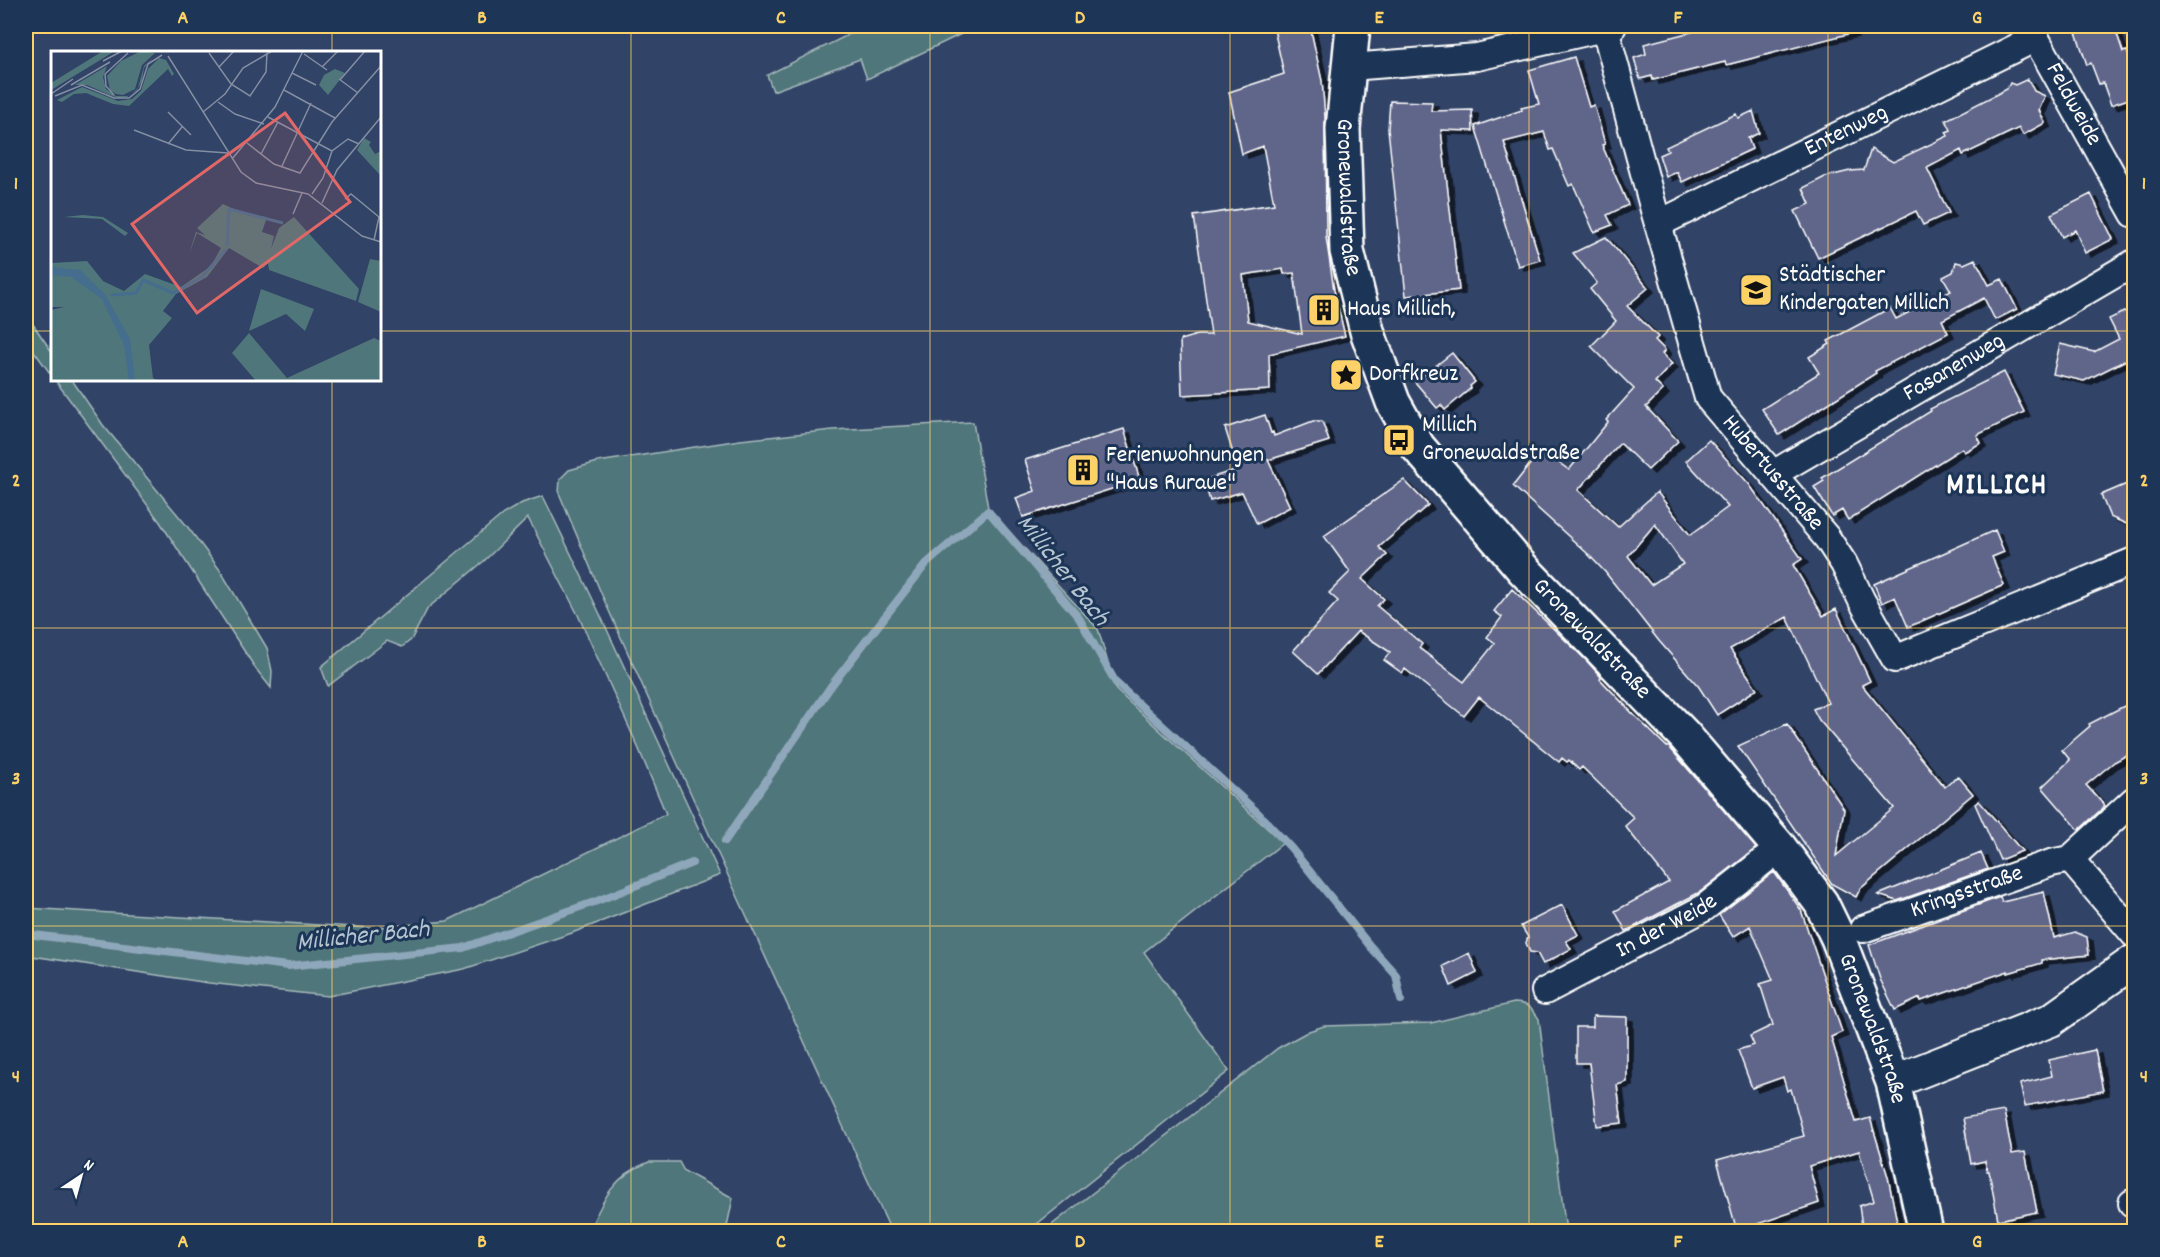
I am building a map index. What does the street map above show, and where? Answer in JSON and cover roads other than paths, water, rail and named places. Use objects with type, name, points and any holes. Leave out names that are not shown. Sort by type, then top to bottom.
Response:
[{"type":"main road","name":"Gronewaldstraße","points":[[1353,26],[1343,129],[1347,251],[1367,331],[1393,402],[1418,447],[1523,569],[1684,735],[1780,848],[1821,903],[1893,1083],[1926,1232]]},
{"type":"street","points":[[1350,67],[1477,57],[1609,27]]},
{"type":"street","name":"Hubertusstraße","points":[[1609,27],[1658,224],[1708,398],[1833,546],[1895,658],[2134,561]]},
{"type":"street","name":"Entenweg","points":[[1658,224],[2033,32]]},
{"type":"street","name":"Feldweide","points":[[2033,32],[2134,214]]},
{"type":"street","name":"Fasanenweg","points":[[1773,474],[2134,262]]},
{"type":"street","name":"Kringsstraße","points":[[1863,929],[2051,863],[2070,859],[2134,800]]},
{"type":"street","name":"In der Weide","points":[[1545,991],[1704,908],[1780,848]]},
{"type":"street","points":[[2070,859],[2134,934]]},
{"type":"street","points":[[1893,1083],[2051,1020],[2134,962]]},
{"type":"waterway","name":"Millicher Bach","points":[[725,841],[831,686],[926,564],[988,511],[1079,618],[1116,683],[1258,813],[1291,848],[1396,975],[1401,1000]]},
{"type":"waterway","name":"Millicher Bach","points":[[26,934],[288,966],[463,948],[597,901],[692,863]]},
{"type":"place","name":"Städtischer Kindergaten Millich","points":[[1756,290]]},
{"type":"place","name":"Haus Millich,","points":[[1324,310]]},
{"type":"place","name":"Dorfkreuz","points":[[1346,375]]},
{"type":"place","name":"Millich Gronewaldstraße","points":[[1399,440]]},
{"type":"place","name":"Ferienwohnungen \"Haus Ruraue\"","points":[[1083,470]]},
{"type":"district","name":"MILLICH","points":[[1997,487]]}]
